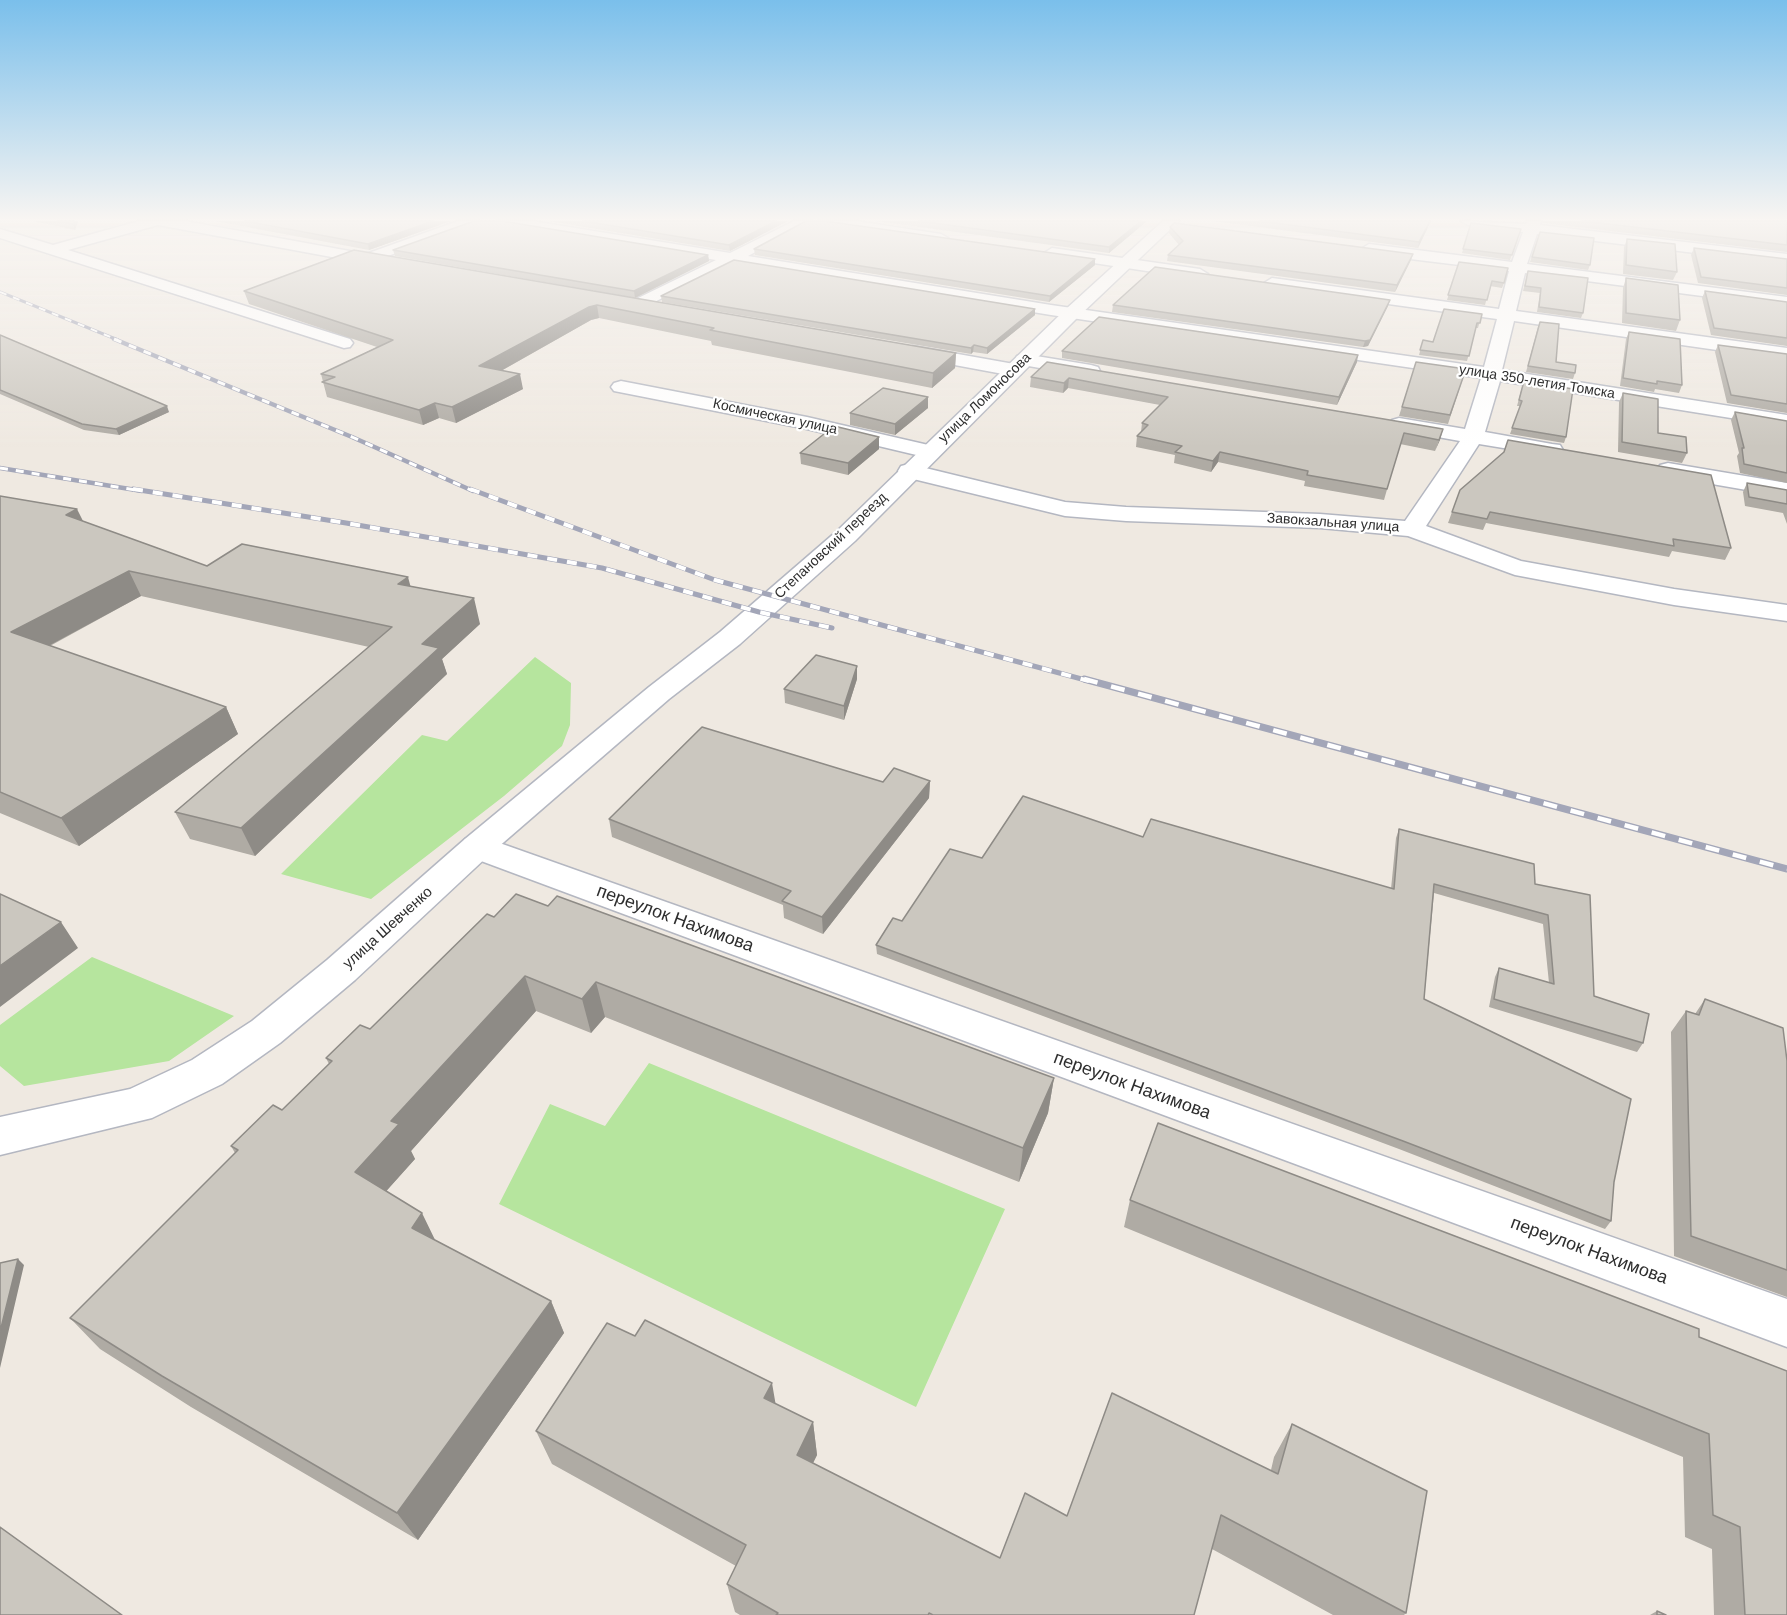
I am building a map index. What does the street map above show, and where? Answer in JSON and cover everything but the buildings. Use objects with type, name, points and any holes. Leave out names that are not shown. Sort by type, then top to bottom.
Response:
[{"type":"street","points":[[193,296],[344,343]]},
{"type":"street","points":[[649,296],[632,304],[671,310]]},
{"type":"street","name":"улица 350-летия Томска","points":[[972,296],[1492,374],[1787,421]]},
{"type":"street","name":"улица Ломоносова","points":[[929,452],[1091,296]]},
{"type":"street","points":[[1365,296],[1787,354]]},
{"type":"street","points":[[1412,529],[1473,437],[1492,374],[1511,296]]},
{"type":"street","points":[[1742,296],[1787,302]]},
{"type":"street","points":[[897,349],[1113,375]]},
{"type":"street","name":"Космическая улица","points":[[621,387],[807,423],[929,452]]},
{"type":"street","points":[[1380,421],[1566,453]]},
{"type":"street","name":"Степановский переезд","points":[[730,638],[846,536],[929,452]]},
{"type":"street","points":[[1647,467],[1787,490]]},
{"type":"street","name":"Завокзальная улица","points":[[909,471],[1065,508],[1126,514],[1320,521],[1412,529],[1515,567],[1674,597],[1787,613]]},
{"type":"street","name":"улица Шевченко","points":[[0,1136],[137,1105],[207,1072],[266,1032],[326,984],[477,848],[659,693],[730,638]]},
{"type":"street","name":"переулок Нахимова","points":[[477,848],[1787,1323]]},
{"type":"green space","points":[[535,657],[571,683],[570,725],[562,746],[504,796],[371,899],[281,874],[422,735],[447,741]]},
{"type":"green space","points":[[92,957],[234,1016],[169,1061],[24,1086],[0,1066],[0,1025]]},
{"type":"green space","points":[[649,1063],[1005,1209],[916,1407],[499,1204],[550,1104],[605,1126]]},
{"type":"railway","points":[[11,296],[118,340]]},
{"type":"railway","points":[[114,339],[352,437],[473,491]]},
{"type":"railway","points":[[0,468],[142,491]]},
{"type":"railway","points":[[133,489],[346,523],[602,568],[759,612],[832,628]]},
{"type":"railway","points":[[470,489],[715,580],[1089,681]]},
{"type":"railway","points":[[1084,679],[1787,869]]}]
